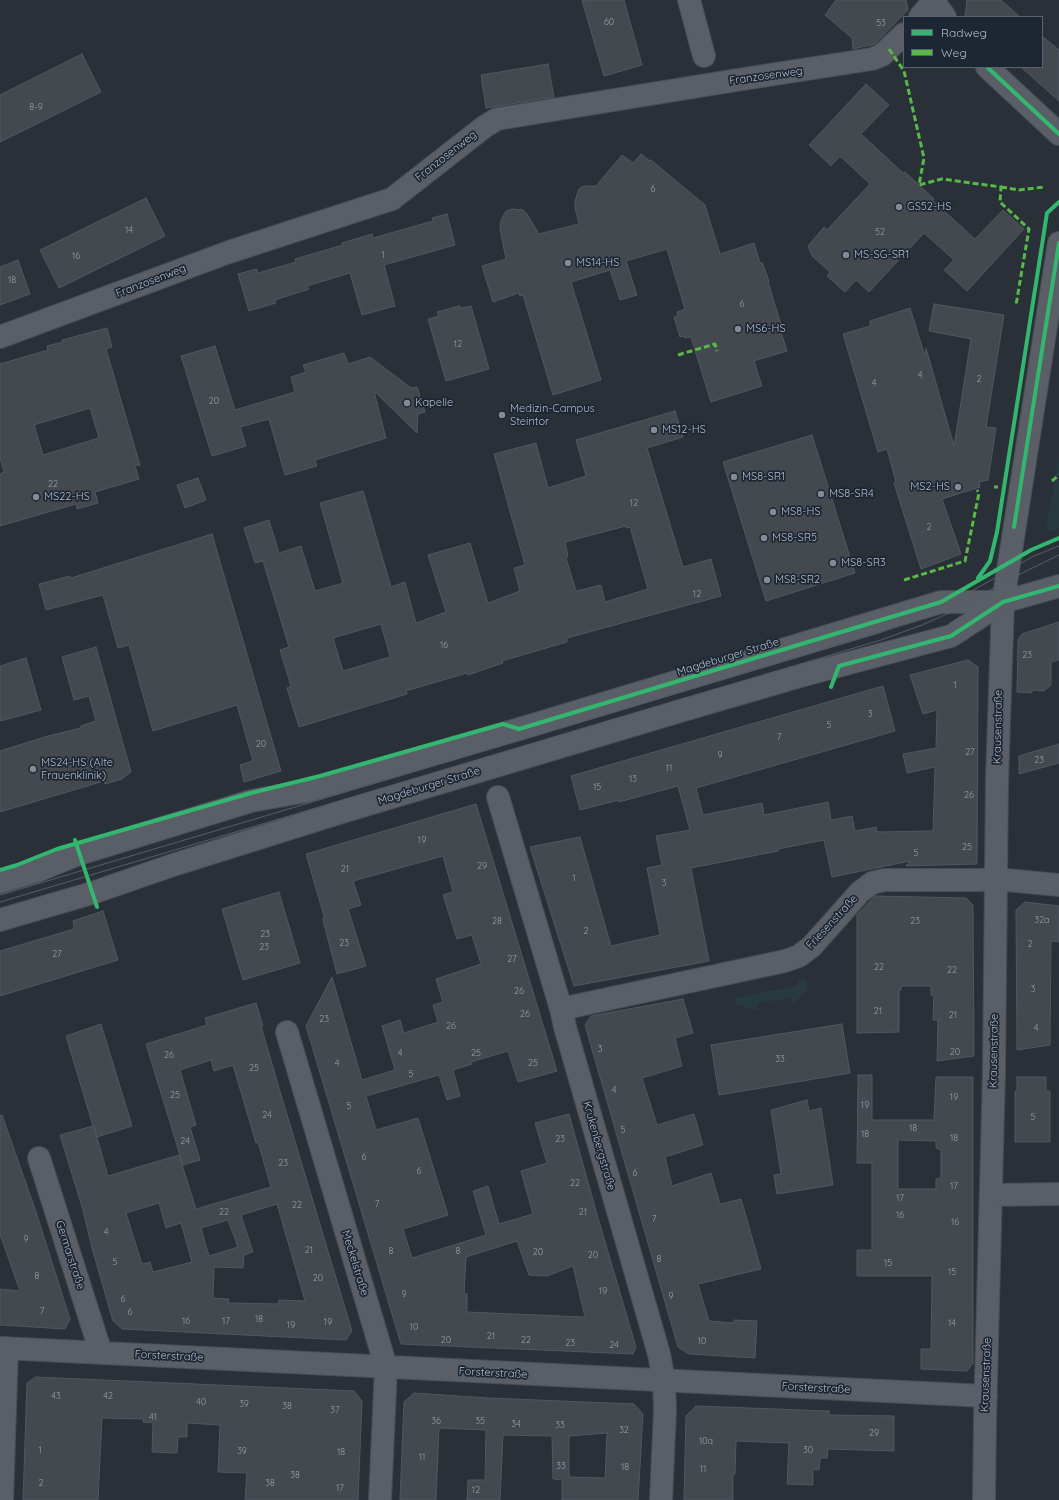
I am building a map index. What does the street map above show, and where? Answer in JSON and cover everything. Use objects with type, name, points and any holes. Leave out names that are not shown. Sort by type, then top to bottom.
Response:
[{"type":"street","points":[[689,0],[704,56]]},
{"type":"street","name":"Franzosenweg","points":[[0,337],[229,252],[392,199],[484,127],[498,119],[872,59],[882,55],[903,35]]},
{"type":"street","points":[[987,68],[1059,134]]},
{"type":"street","name":"Krausenstraße","points":[[984,1500],[991,1195],[997,758],[1003,602],[1059,243]]},
{"type":"street","points":[[1003,602],[1059,586]]},
{"type":"street","name":"Magdeburger Straße","points":[[0,882],[37,871],[79,854],[251,801],[307,791],[941,602],[1003,602]]},
{"type":"street","name":"Magdeburger Straße","points":[[0,920],[92,893],[173,865],[328,817],[677,712],[804,675],[951,636],[1003,602]]},
{"type":"street","name":"Krukenbergstraße","points":[[498,797],[561,1009],[564,1027],[659,1354],[664,1381],[665,1410],[661,1500]]},
{"type":"street","name":"Friesenstraße","points":[[561,1009],[785,961],[799,956],[812,946],[860,892],[872,883],[884,880],[996,879],[1059,885]]},
{"type":"street","name":"Meckelstraße","points":[[287,1032],[386,1368],[380,1500]]},
{"type":"street","name":"Germarstraße","points":[[39,1158],[101,1353]]},
{"type":"street","points":[[991,1195],[1059,1194]]},
{"type":"street","points":[[2,1500],[4,1348]]},
{"type":"street","name":"Forsterstraße","points":[[4,1348],[386,1368],[986,1396]]},
{"type":"green space","points":[[1059,458],[1059,528],[1050,532],[1046,527]]},
{"type":"green space","points":[[797,978],[806,980],[808,988],[793,1005],[791,998],[757,1003],[758,1011],[736,1004],[735,998],[798,985]]},
{"type":"building","points":[[582,0],[624,0],[642,65],[604,76]]},
{"type":"building","points":[[836,0],[906,0],[908,10],[875,44],[853,49],[852,38],[825,15]]},
{"type":"building","points":[[967,0],[1001,0],[1019,16],[965,16]]},
{"type":"building","points":[[1043,37],[1059,50],[1059,101],[1022,68],[1043,68]]},
{"type":"building","points":[[82,54],[101,92],[0,142],[0,95]]},
{"type":"building","points":[[548,64],[554,97],[486,108],[481,75]]},
{"type":"building","points":[[866,84],[889,105],[861,134],[934,199],[932,200],[975,239],[1003,210],[1024,229],[967,291],[944,270],[954,260],[924,233],[869,292],[856,280],[845,292],[827,276],[830,272],[812,256],[808,246],[824,227],[827,230],[870,184],[840,156],[831,166],[809,145]]},
{"type":"building","points":[[641,154],[650,161],[651,160],[705,205],[720,254],[754,243],[760,263],[762,262],[769,281],[768,282],[783,331],[781,332],[787,351],[754,361],[762,386],[711,402],[691,337],[680,337],[674,317],[678,316],[677,312],[685,309],[667,249],[626,261],[637,295],[620,300],[610,270],[571,282],[601,380],[553,395],[523,295],[520,296],[519,293],[493,302],[482,266],[506,259],[500,229],[501,220],[506,211],[512,209],[523,210],[539,234],[579,224],[575,201],[579,189],[584,186],[596,186],[622,155],[633,163]]},
{"type":"building","points":[[146,198],[165,236],[59,288],[40,250]]},
{"type":"building","points":[[447,214],[455,245],[384,265],[395,306],[362,315],[350,273],[307,286],[309,289],[275,300],[276,303],[249,311],[238,274],[257,269],[258,273],[296,262],[295,259],[343,245],[342,243],[372,234],[373,238],[433,221],[432,218]]},
{"type":"building","points":[[18,260],[30,294],[0,305],[0,267]]},
{"type":"building","points":[[934,304],[1004,315],[986,427],[996,428],[988,480],[979,482],[980,487],[942,499],[961,554],[921,569],[894,483],[896,482],[887,449],[878,452],[843,334],[870,326],[870,321],[910,308],[925,356],[926,348],[954,446],[971,339],[929,331]]},
{"type":"building","points":[[459,306],[462,308],[471,306],[489,369],[446,381],[428,319],[439,316],[437,312]]},
{"type":"building","points":[[107,328],[112,347],[106,349],[140,465],[135,466],[139,479],[95,492],[98,503],[77,509],[76,504],[0,526],[0,474],[4,472],[0,458],[0,364],[48,350],[47,346],[63,342],[62,340]],"holes":[[[90,408],[99,438],[43,455],[34,425]]]},
{"type":"building","points":[[215,346],[235,410],[295,392],[291,377],[306,372],[303,365],[344,353],[348,364],[370,357],[411,388],[417,387],[425,412],[418,414],[417,433],[374,391],[386,438],[315,460],[317,466],[285,475],[269,419],[240,427],[246,446],[212,456],[181,356]]},
{"type":"building","points":[[675,411],[683,437],[647,448],[683,567],[711,559],[721,596],[567,638],[567,642],[502,661],[503,663],[468,675],[467,673],[406,691],[407,694],[299,727],[287,688],[291,686],[280,650],[289,647],[263,561],[255,563],[244,528],[269,520],[279,553],[301,546],[315,591],[343,583],[320,503],[363,491],[391,587],[405,582],[416,623],[446,612],[428,555],[470,543],[488,603],[520,591],[514,568],[525,565],[494,454],[536,443],[548,488],[586,476],[576,440]],"holes":[[[626,526],[626,528],[630,527],[648,589],[605,602],[601,585],[576,591],[566,558],[568,556],[565,542]],[[381,624],[390,657],[343,671],[333,638]]]},
{"type":"building","points":[[812,435],[855,573],[766,601],[723,462]]},
{"type":"building","points":[[198,478],[206,500],[185,508],[177,485]]},
{"type":"building","points":[[212,534],[281,771],[244,782],[240,765],[253,761],[237,705],[153,731],[129,645],[118,648],[103,595],[46,610],[39,584],[70,576],[71,578]]},
{"type":"building","points":[[1059,622],[1059,660],[1051,662],[1051,685],[1044,691],[1032,690],[1032,693],[1017,692],[1018,640],[1022,634]]},
{"type":"building","points":[[96,647],[131,772],[122,779],[105,784],[104,781],[0,812],[0,751],[48,736],[81,728],[81,726],[96,721],[89,696],[74,700],[62,657]]},
{"type":"building","points":[[26,658],[41,710],[0,721],[0,666]]},
{"type":"building","points":[[968,660],[978,667],[977,864],[906,866],[910,861],[832,877],[824,840],[778,849],[778,851],[691,868],[709,961],[574,986],[530,847],[580,837],[611,946],[660,935],[647,868],[662,865],[656,836],[690,830],[678,786],[619,802],[619,800],[580,810],[571,776],[883,686],[895,731],[696,788],[703,815],[762,803],[764,815],[828,802],[831,820],[852,816],[855,831],[876,827],[877,832],[933,831],[935,767],[907,773],[903,754],[936,748],[937,710],[923,714],[910,675]]},
{"type":"building","points":[[1059,744],[1059,763],[1019,774],[1019,756]]},
{"type":"building","points":[[476,804],[557,1071],[518,1082],[508,1051],[471,1062],[472,1064],[453,1070],[460,1096],[447,1100],[439,1075],[366,1096],[376,1130],[418,1118],[448,1215],[403,1229],[412,1258],[486,1235],[473,1191],[488,1186],[499,1224],[533,1214],[521,1171],[547,1163],[535,1123],[569,1114],[636,1347],[633,1354],[401,1344],[306,1026],[332,977],[362,1080],[395,1070],[382,1026],[400,1020],[404,1033],[438,1022],[433,1005],[443,1002],[436,979],[481,964],[472,935],[457,939],[443,895],[453,892],[443,856],[353,881],[361,905],[348,909],[366,966],[337,974],[323,920],[324,916],[306,854]],"holes":[[[517,1241],[529,1275],[547,1276],[573,1266],[585,1317],[467,1312],[467,1294],[464,1294],[466,1257]]]},
{"type":"building","points":[[279,892],[300,963],[243,980],[222,909]]},
{"type":"building","points":[[875,896],[966,898],[973,905],[974,1056],[937,1061],[938,1020],[933,1020],[934,995],[931,995],[931,986],[901,986],[901,990],[899,990],[899,1032],[857,1033],[857,915]]},
{"type":"building","points":[[1025,902],[1059,906],[1059,942],[1051,941],[1050,1045],[1017,1050],[1016,910]]},
{"type":"building","points":[[103,911],[118,960],[0,996],[0,951],[74,929],[73,921]]},
{"type":"building","points":[[683,999],[693,1033],[675,1038],[682,1066],[642,1078],[657,1125],[694,1114],[703,1145],[665,1157],[672,1186],[711,1173],[720,1204],[741,1199],[761,1269],[698,1284],[709,1321],[734,1323],[734,1320],[757,1321],[755,1358],[689,1354],[678,1347],[585,1025],[591,1016]]},
{"type":"building","points":[[256,1003],[279,1088],[352,1331],[346,1340],[122,1329],[113,1321],[92,1248],[83,1210],[60,1135],[93,1126],[66,1036],[101,1024],[132,1126],[97,1137],[94,1127],[108,1176],[179,1155],[196,1209],[271,1187],[258,1142],[256,1143],[233,1065],[214,1071],[211,1060],[180,1070],[196,1125],[190,1127],[200,1160],[183,1165],[146,1044],[207,1025],[205,1018]],"holes":[[[159,1203],[166,1228],[181,1223],[192,1262],[153,1272],[150,1262],[142,1264],[126,1213]],[[277,1204],[305,1301],[279,1300],[278,1304],[228,1303],[229,1299],[213,1298],[214,1267],[243,1268],[244,1255],[253,1252],[241,1215]],[[228,1220],[238,1247],[209,1256],[201,1228]]]},
{"type":"building","points":[[842,1024],[850,1073],[719,1095],[711,1045]]},
{"type":"building","points":[[858,1075],[872,1075],[872,1120],[934,1120],[936,1077],[973,1077],[973,1363],[967,1371],[921,1369],[921,1349],[931,1349],[932,1276],[857,1276],[857,1250],[872,1250],[872,1163],[857,1163]],"holes":[[[898,1140],[936,1141],[936,1148],[941,1150],[941,1178],[936,1179],[936,1189],[898,1189]]]},
{"type":"building","points":[[1017,1077],[1046,1077],[1046,1091],[1050,1091],[1050,1142],[1015,1142],[1015,1091],[1017,1091]]},
{"type":"building","points":[[807,1100],[809,1111],[821,1108],[833,1185],[777,1194],[774,1175],[781,1174],[771,1110]]},
{"type":"building","points":[[2,1115],[35,1209],[70,1319],[65,1329],[0,1325],[0,1289],[20,1291],[0,1234],[0,1116]]},
{"type":"building","points":[[36,1377],[354,1391],[362,1401],[358,1500],[245,1500],[247,1473],[218,1472],[220,1425],[187,1423],[187,1437],[178,1437],[177,1453],[152,1452],[153,1423],[143,1422],[144,1419],[102,1418],[98,1500],[23,1500],[27,1383]]},
{"type":"building","points":[[414,1393],[488,1398],[634,1404],[643,1414],[638,1500],[562,1500],[562,1480],[553,1479],[552,1436],[503,1435],[500,1500],[467,1500],[468,1480],[485,1480],[486,1430],[439,1428],[436,1500],[400,1500],[404,1402]],"holes":[[[607,1433],[605,1478],[569,1477],[569,1436]]]},
{"type":"building","points":[[696,1406],[829,1411],[829,1415],[894,1416],[894,1451],[828,1449],[827,1458],[820,1458],[819,1470],[813,1469],[813,1485],[787,1484],[789,1443],[736,1441],[735,1474],[733,1474],[733,1500],[684,1500],[686,1416]]},
{"type":"tram line","points":[[927,0],[938,16]]},
{"type":"tram line","points":[[938,0],[948,16]]},
{"type":"tram line","points":[[981,68],[1059,140]]},
{"type":"tram line","points":[[994,68],[1059,128]]},
{"type":"tram line","points":[[0,895],[879,633],[954,601],[1034,556],[1059,546]]},
{"type":"tram line","points":[[0,902],[881,640],[922,625],[956,610],[1006,581],[1059,555]]},
{"type":"marked path","points":[[889,49],[904,71],[924,158],[919,185],[942,179],[1001,187],[1000,202],[1029,229],[1016,305]]},
{"type":"marked path","points":[[1001,187],[1019,190],[1044,187]]},
{"type":"marked path","points":[[678,355],[715,344],[717,351]]},
{"type":"marked path","points":[[1052,481],[1059,475]]},
{"type":"marked path","points":[[904,580],[965,561],[979,493],[977,490]]},
{"type":"cycle path","points":[[988,68],[1059,134]]},
{"type":"cycle path","points":[[978,578],[990,561],[997,532],[1047,213],[1059,202]]},
{"type":"cycle path","points":[[1014,527],[1059,243]]},
{"type":"cycle path","points":[[0,870],[57,849],[251,793],[320,776],[503,724],[519,729],[941,602],[1031,550],[1059,538]]},
{"type":"cycle path","points":[[831,687],[839,666],[951,636],[1003,602],[1059,586]]},
{"type":"cycle path","points":[[75,840],[97,907]]},
{"type":"place","name":"GS52-HS","points":[[899,207]]},
{"type":"place","name":"MS-SG-SR1","points":[[846,255]]},
{"type":"place","name":"MS14-HS","points":[[568,263]]},
{"type":"place","name":"MS6-HS","points":[[738,329]]},
{"type":"place","name":"Kapelle","points":[[407,403]]},
{"type":"place","name":"Medizin-Campus Steintor","points":[[502,415]]},
{"type":"place","name":"MS12-HS","points":[[654,430]]},
{"type":"place","name":"MS8-SR1","points":[[734,477]]},
{"type":"place","name":"MS2-HS","points":[[958,487]]},
{"type":"place","name":"MS8-SR4","points":[[821,494]]},
{"type":"place","name":"MS22-HS","points":[[36,497]]},
{"type":"place","name":"MS8-HS","points":[[773,512]]},
{"type":"place","name":"MS8-SR5","points":[[764,538]]},
{"type":"place","name":"MS8-SR3","points":[[833,563]]},
{"type":"place","name":"MS8-SR2","points":[[767,580]]},
{"type":"place","name":"MS24-HS (Alte Frauenklinik)","points":[[33,769]]}]
